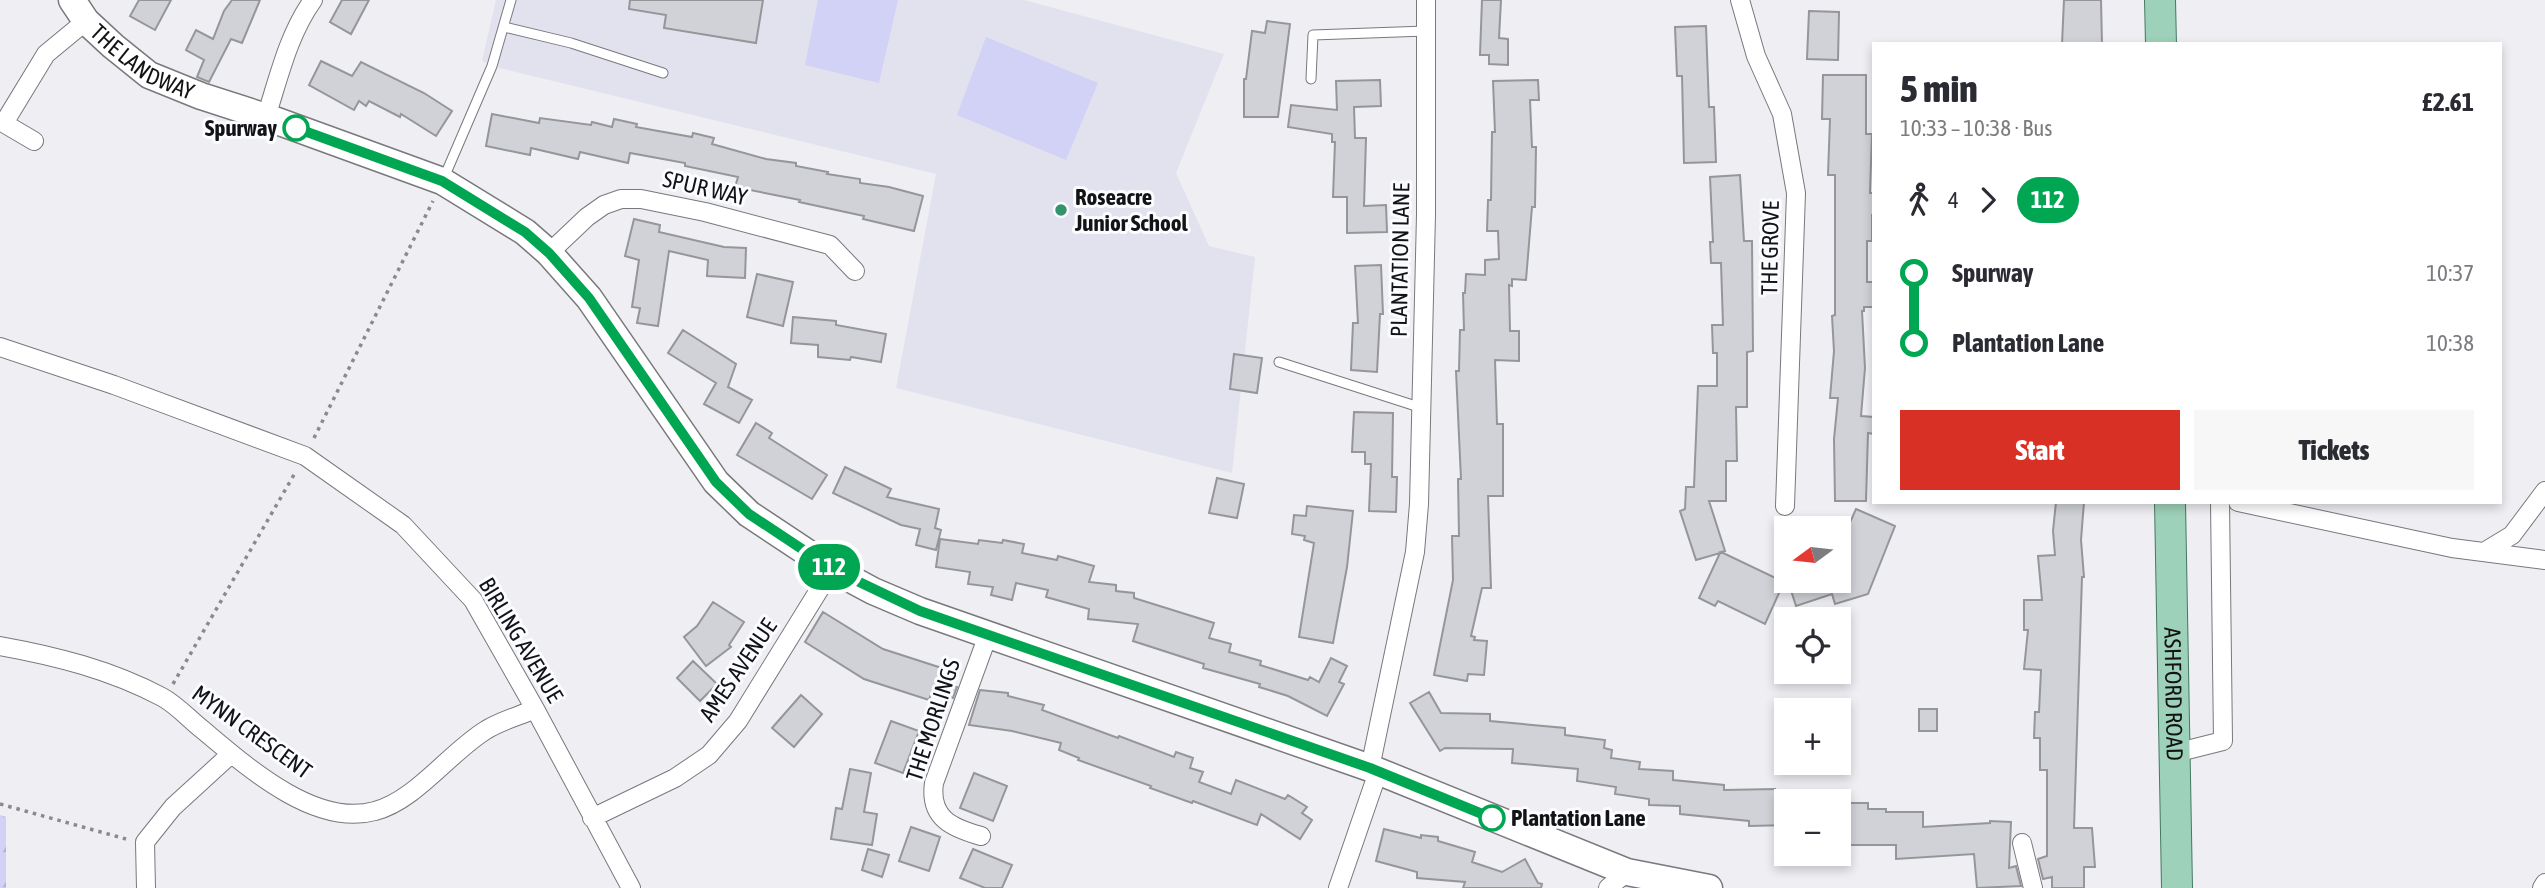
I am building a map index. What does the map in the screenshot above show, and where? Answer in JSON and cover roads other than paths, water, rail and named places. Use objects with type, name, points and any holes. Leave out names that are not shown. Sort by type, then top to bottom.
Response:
[{"type":"main road","points":[[2160,0],[2161,42]]},
{"type":"main road","name":"ASHFORD ROAD","points":[[2170,504],[2177,888]]},
{"type":"street","points":[[265,117],[289,46],[301,17],[313,0]]},
{"type":"street","name":"PLANTATION LANE","points":[[1338,888],[1374,770],[1415,552],[1422,408],[1426,0]]},
{"type":"street","name":"THE GROVE","points":[[1740,0],[1756,56],[1782,114],[1796,193],[1785,506]]},
{"type":"street","points":[[34,141],[2,122],[46,54],[79,11]]},
{"type":"street","name":"THE LANDWAY","points":[[79,11],[149,75],[442,181],[507,219],[549,253],[596,308],[716,482],[749,514],[832,569],[920,611],[1374,770],[1617,880],[1709,888]]},
{"type":"street","name":"SPUR WAY","points":[[549,253],[587,217],[604,205],[621,199],[641,199],[705,212],[830,245],[855,271]]},
{"type":"street","name":"BIRLING AVENUE","points":[[0,347],[114,385],[305,456],[403,525],[473,600],[631,888]]},
{"type":"street","points":[[2484,552],[2512,536],[2545,491]]},
{"type":"street","points":[[2175,753],[2223,741],[2220,504]]},
{"type":"street","points":[[2247,504],[2452,548],[2545,560]]},
{"type":"street","name":"AMES AVENUE","points":[[592,818],[674,778],[709,755],[738,721],[832,569]]},
{"type":"street","name":"THE MORLINGS","points":[[981,836],[957,830],[948,823],[940,816],[932,796],[934,783],[988,635]]},
{"type":"street","name":"MYNN CRESCENT","points":[[0,646],[95,668],[164,698],[231,754],[288,794],[351,815],[376,811],[401,801],[449,758],[487,729],[535,709]]},
{"type":"street","points":[[146,888],[145,842],[173,807],[231,754]]},
{"type":"street","points":[[2022,843],[2033,888]]},
{"type":"street","points":[[2542,888],[2545,883]]},
{"type":"lane","points":[[442,181],[492,66],[511,0]]},
{"type":"lane","points":[[504,27],[571,43],[663,73]]},
{"type":"lane","points":[[1311,79],[1313,35],[1426,31]]},
{"type":"lane","points":[[1279,362],[1422,408]]},
{"type":"place","name":"Spurway","points":[[296,128]]},
{"type":"place","name":"Roseacre Junior School","points":[[1061,210]]},
{"type":"place","name":"Plantation Lane","points":[[1492,818]]}]
